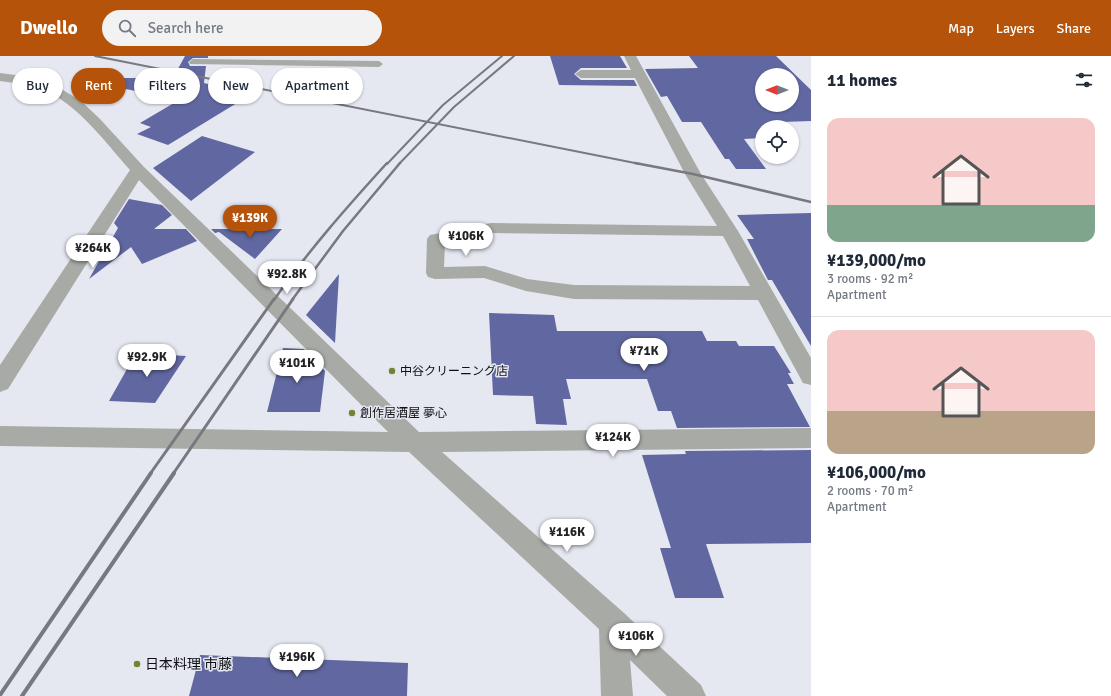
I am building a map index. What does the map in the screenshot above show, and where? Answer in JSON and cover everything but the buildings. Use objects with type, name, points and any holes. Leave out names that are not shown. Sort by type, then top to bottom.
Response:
[{"type":"street","points":[[630,56],[693,174],[729,231],[811,377]]},
{"type":"street","points":[[581,74],[639,74]]},
{"type":"street","points":[[0,88],[5,78],[48,86],[76,104],[95,122],[138,170],[414,442],[614,623],[690,696]]},
{"type":"street","points":[[0,384],[138,170]]},
{"type":"street","points":[[729,231],[491,228],[436,239],[435,273],[485,272],[526,285],[574,292],[763,293]]},
{"type":"street","points":[[0,351],[22,352]]},
{"type":"street","points":[[0,436],[414,442],[811,438]]},
{"type":"street","points":[[614,623],[615,682],[617,696]]},
{"type":"lane","points":[[192,62],[289,59],[379,64]]},
{"type":"railway","points":[[95,56],[427,122]]},
{"type":"railway","points":[[427,122],[443,105],[502,56]]},
{"type":"railway","points":[[438,124],[454,107],[514,56]]},
{"type":"railway","points":[[387,164],[427,122]]},
{"type":"railway","points":[[427,122],[438,124]]},
{"type":"railway","points":[[399,164],[438,124]]},
{"type":"railway","points":[[438,124],[640,164]]},
{"type":"railway","points":[[274,300],[314,247],[387,163]]},
{"type":"railway","points":[[292,300],[343,231],[400,163]]},
{"type":"railway","points":[[635,163],[693,174],[811,202]]},
{"type":"railway","points":[[150,474],[274,299]]},
{"type":"railway","points":[[173,474],[293,299]]},
{"type":"railway","points":[[0,695],[151,473]]},
{"type":"railway","points":[[22,696],[174,473]]},
{"type":"place","name":"中谷クリーニング店","points":[[392,371]]},
{"type":"place","name":"創作居酒屋 夢心","points":[[352,413]]},
{"type":"place","name":"日本料理 市藤","points":[[137,664]]}]
